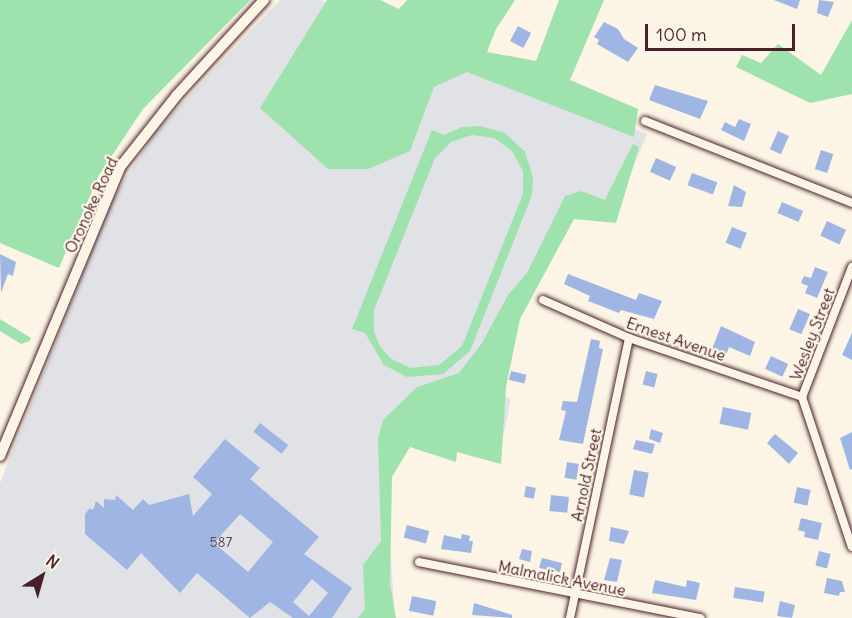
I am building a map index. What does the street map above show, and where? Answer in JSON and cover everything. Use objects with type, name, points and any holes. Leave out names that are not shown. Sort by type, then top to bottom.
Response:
[{"type":"street","name":"Oronoke Road","points":[[0,456],[121,166],[177,96],[264,0]]},
{"type":"street","points":[[645,121],[852,202]]},
{"type":"street","name":"Wesley Street","points":[[852,267],[802,397],[852,547]]},
{"type":"street","name":"Ernest Avenue","points":[[543,300],[629,338],[802,397]]},
{"type":"street","name":"Arnold Street","points":[[570,618],[629,338]]},
{"type":"street","name":"Malmalick Avenue","points":[[419,562],[574,595],[700,618]]},
{"type":"shaded area","points":[[280,0],[320,0],[647,134],[612,219],[569,201],[518,304],[500,394],[511,399],[499,456],[382,432],[395,618],[0,618],[0,483],[112,200],[156,131]]},
{"type":"green space","points":[[0,0],[250,0],[143,109],[99,175],[59,268],[0,243]]},
{"type":"green space","points":[[327,0],[380,0],[399,9],[407,0],[515,0],[496,29],[487,52],[536,61],[559,0],[604,0],[570,80],[638,109],[634,137],[467,72],[434,87],[410,151],[368,169],[328,169],[260,108]]},
{"type":"green space","points":[[852,20],[852,94],[810,103],[736,67],[742,55],[761,63],[778,44],[821,75]]},
{"type":"green space","points":[[480,126],[505,133],[525,152],[533,177],[532,195],[470,351],[443,374],[407,377],[384,365],[365,333],[352,329],[432,130],[444,135],[462,127]],"holes":[[[472,135],[494,138],[512,151],[523,171],[523,194],[462,346],[439,365],[410,368],[390,358],[380,346],[374,332],[374,310],[435,158],[451,142]]]},
{"type":"green space","points":[[633,144],[639,147],[616,223],[574,219],[520,319],[506,387],[501,464],[457,452],[456,462],[410,447],[392,477],[390,584],[396,618],[358,618],[365,609],[363,565],[381,541],[378,439],[383,420],[417,387],[459,373],[482,343],[508,295],[527,273],[565,196],[581,191],[605,200]]},
{"type":"green space","points":[[0,319],[31,338],[30,341],[21,344],[0,331]]},
{"type":"building","points":[[774,0],[800,0],[797,9]]},
{"type":"building","points":[[819,0],[834,2],[828,17],[817,13]]},
{"type":"building","points":[[604,22],[618,29],[624,39],[638,48],[628,62],[597,44],[599,40],[594,37]]},
{"type":"building","points":[[518,26],[531,33],[523,48],[510,41]]},
{"type":"building","points":[[655,85],[708,101],[700,119],[649,100]]},
{"type":"building","points":[[739,119],[751,124],[744,141],[721,130],[725,122],[735,127]]},
{"type":"building","points":[[778,131],[789,136],[781,154],[770,149]]},
{"type":"building","points":[[821,150],[833,154],[827,173],[815,169]]},
{"type":"building","points":[[656,158],[676,167],[670,181],[650,172]]},
{"type":"building","points":[[692,173],[717,182],[713,194],[688,185]]},
{"type":"building","points":[[734,185],[746,192],[742,207],[728,206]]},
{"type":"building","points":[[782,202],[803,211],[798,222],[777,213]]},
{"type":"building","points":[[827,221],[846,230],[839,244],[820,236]]},
{"type":"building","points":[[732,227],[747,233],[740,249],[726,243]]},
{"type":"building","points":[[0,254],[16,262],[13,276],[8,274],[1,293]]},
{"type":"building","points":[[815,267],[828,272],[817,298],[805,293],[808,286],[801,283],[804,276],[811,278]]},
{"type":"building","points":[[568,274],[636,300],[639,293],[662,301],[654,319],[621,310],[619,313],[588,301],[590,296],[564,284]]},
{"type":"building","points":[[798,309],[810,314],[801,334],[789,329]]},
{"type":"building","points":[[721,326],[755,342],[750,356],[729,347],[726,355],[712,349]]},
{"type":"building","points":[[852,333],[852,360],[842,355]]},
{"type":"building","points":[[591,339],[600,341],[599,348],[603,349],[583,444],[559,440],[566,411],[561,410],[563,401],[577,402]]},
{"type":"building","points":[[771,356],[788,364],[782,377],[765,369]]},
{"type":"building","points":[[511,371],[527,375],[524,384],[509,380]]},
{"type":"building","points":[[646,371],[658,374],[654,387],[643,385]]},
{"type":"building","points":[[723,407],[751,413],[748,430],[719,424]]},
{"type":"building","points":[[260,423],[288,445],[282,454],[253,432]]},
{"type":"building","points":[[651,429],[663,433],[660,443],[649,439]]},
{"type":"building","points":[[852,432],[852,469],[850,470],[840,438]]},
{"type":"building","points":[[775,434],[798,453],[789,464],[767,443]]},
{"type":"building","points":[[225,439],[260,468],[250,479],[319,537],[304,554],[352,588],[332,618],[293,618],[270,602],[250,618],[197,573],[180,593],[141,553],[127,570],[85,534],[85,514],[90,508],[93,510],[96,501],[104,508],[104,499],[115,500],[116,495],[133,510],[143,499],[149,505],[189,494],[193,516],[212,494],[193,477]],"holes":[[[240,514],[273,542],[248,572],[214,543]],[[312,579],[328,593],[309,616],[293,602]]]},
{"type":"building","points":[[636,440],[655,444],[652,454],[633,449]]},
{"type":"building","points":[[567,462],[579,464],[576,480],[564,478]]},
{"type":"building","points":[[634,470],[649,473],[644,497],[629,495]]},
{"type":"building","points":[[526,486],[536,488],[534,499],[524,497]]},
{"type":"building","points":[[797,487],[811,490],[807,506],[794,503]]},
{"type":"building","points":[[551,495],[569,497],[567,513],[549,511]]},
{"type":"building","points":[[801,518],[822,523],[818,540],[804,537],[805,532],[798,530]]},
{"type":"building","points":[[407,525],[429,531],[426,544],[404,538]]},
{"type":"building","points":[[611,527],[629,531],[624,544],[609,541]]},
{"type":"building","points":[[462,534],[470,536],[469,541],[473,541],[471,553],[441,549],[444,535],[461,539]]},
{"type":"building","points":[[522,549],[532,551],[530,562],[519,559]]},
{"type":"building","points":[[819,551],[831,554],[827,568],[815,566]]},
{"type":"building","points":[[542,558],[562,563],[560,572],[539,568]]},
{"type":"building","points":[[610,558],[622,560],[617,582],[604,580]]},
{"type":"building","points":[[827,578],[842,581],[845,592],[840,592],[839,596],[824,593]]},
{"type":"building","points":[[655,580],[686,587],[687,580],[700,583],[696,600],[652,593]]},
{"type":"building","points":[[735,587],[765,592],[763,603],[733,598]]},
{"type":"building","points":[[412,596],[436,601],[433,616],[409,611]]},
{"type":"building","points":[[780,601],[795,605],[792,618],[777,616]]},
{"type":"building","points":[[474,603],[512,615],[512,618],[472,615]]}]
